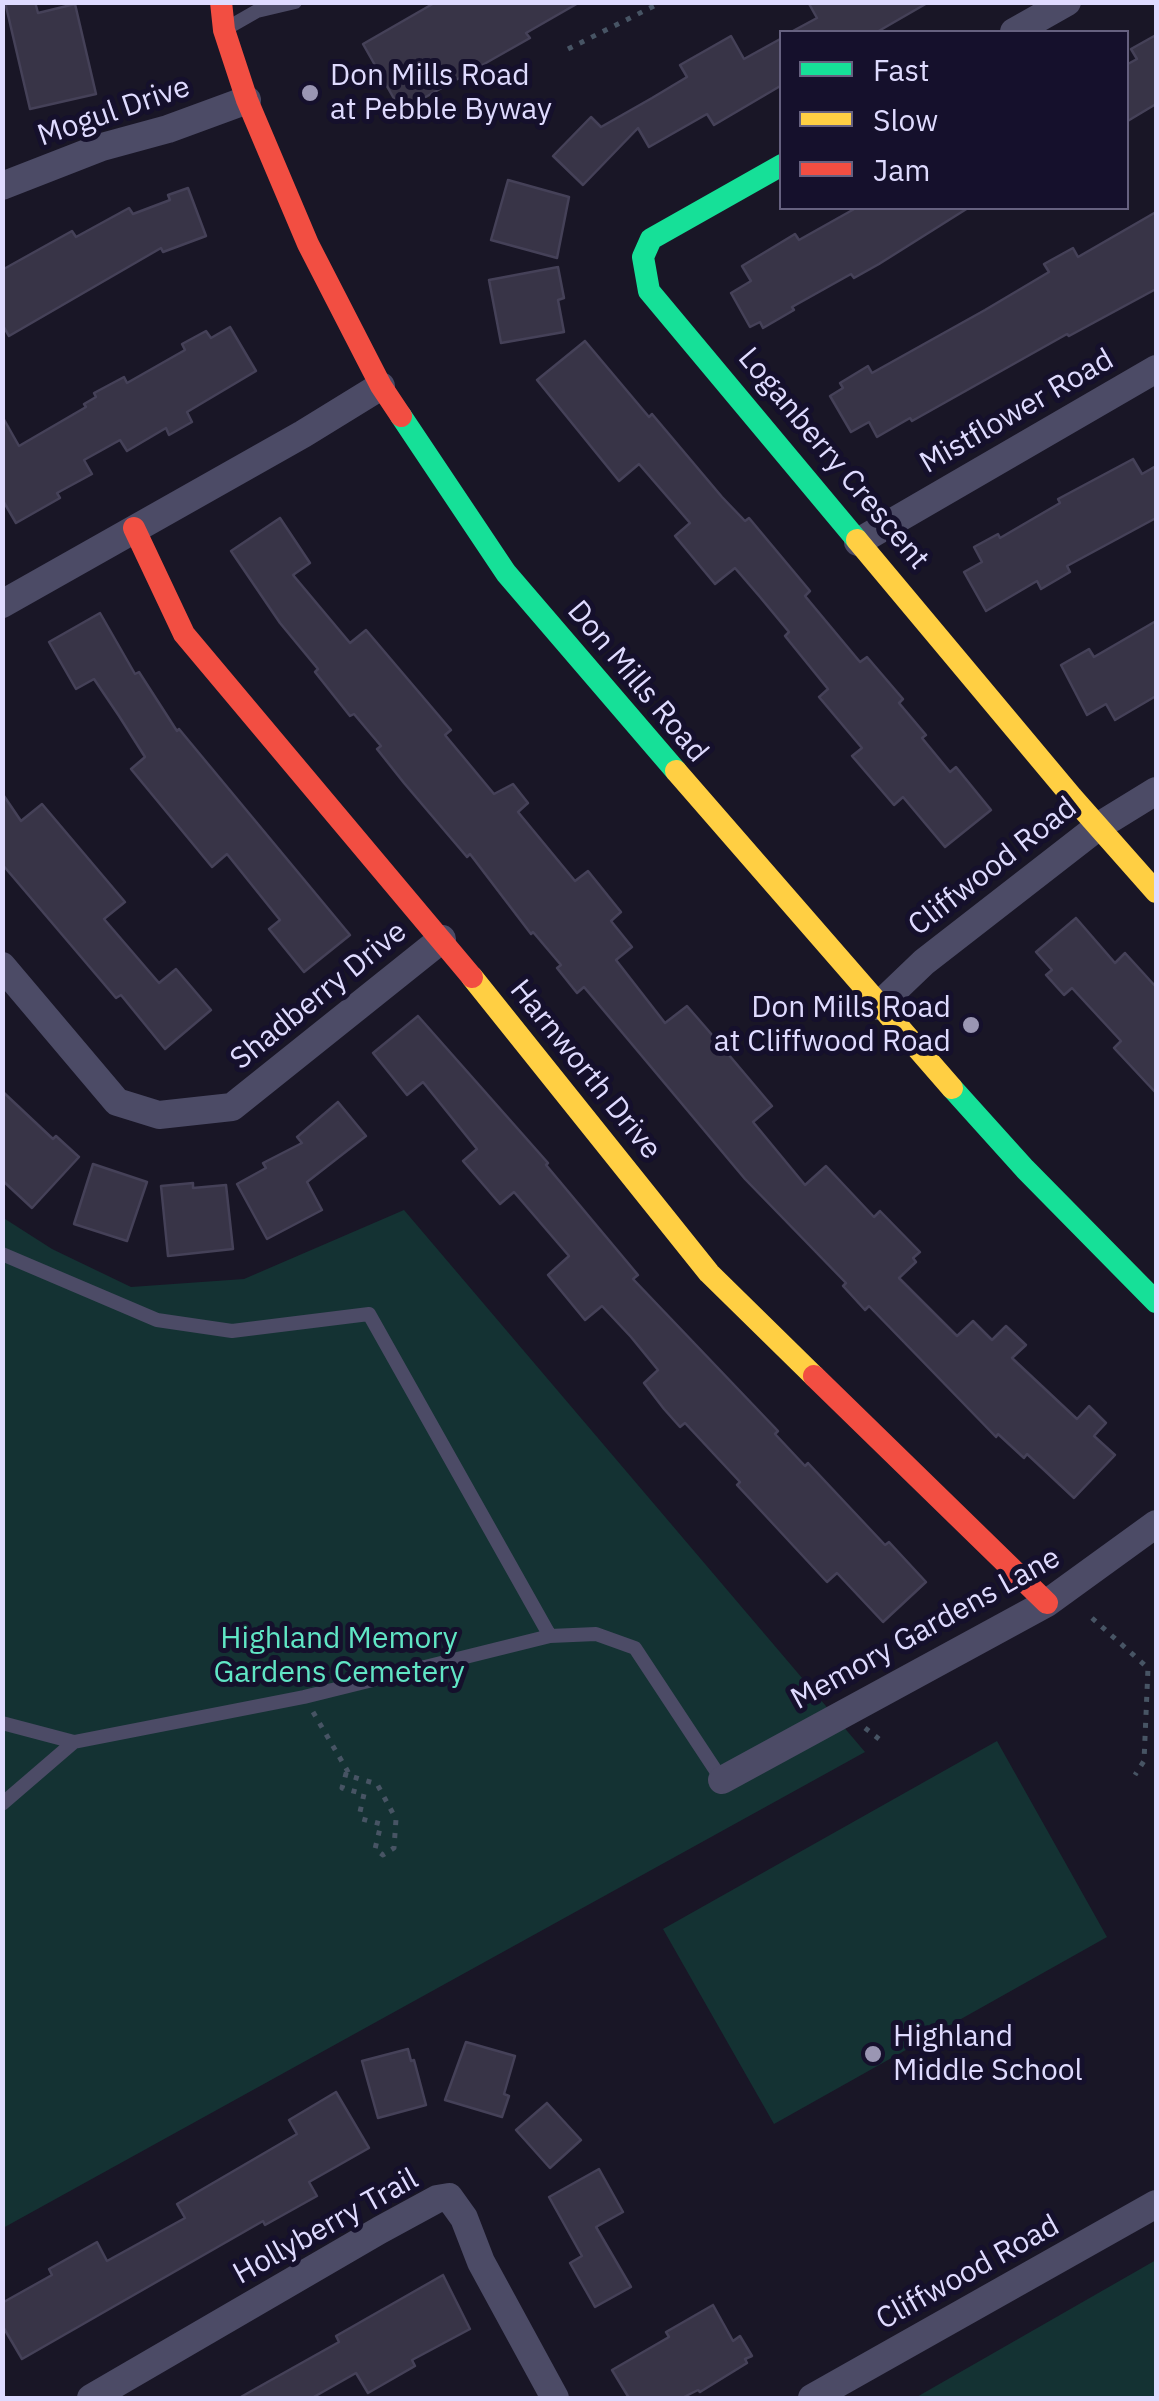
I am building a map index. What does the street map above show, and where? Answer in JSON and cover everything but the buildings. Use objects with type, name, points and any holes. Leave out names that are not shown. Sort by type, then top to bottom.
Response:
[{"type":"street","name":"Don Mills Road","points":[[221,2],[224,30],[247,100],[308,244],[381,386],[506,573],[878,1006],[1025,1169],[1156,1302]]},
{"type":"street","points":[[1018,30],[1067,2]]},
{"type":"street","name":"Mogul Drive","points":[[2,186],[102,147],[168,129],[247,100]]},
{"type":"street","name":"Loganberry Crescent","points":[[779,167],[651,239],[642,257],[649,291],[1156,892]]},
{"type":"street","name":"Mistflower Road","points":[[858,542],[1156,368]]},
{"type":"street","points":[[2,604],[381,386]]},
{"type":"street","name":"Harnworth Drive","points":[[134,528],[184,634],[442,939],[710,1272],[1048,1602]]},
{"type":"street","name":"Cliffwood Road","points":[[878,1006],[924,962],[1099,826],[1156,791]]},
{"type":"street","name":"Shadberry Drive","points":[[2,966],[116,1102],[159,1114],[232,1107],[442,939]]},
{"type":"street","name":"Memory Gardens Lane","points":[[722,1780],[1048,1602],[1156,1524]]},
{"type":"street","name":"Hollyberry Trail","points":[[90,2398],[380,2230],[448,2198],[464,2218],[481,2262],[555,2398]]},
{"type":"street","name":"Cliffwood Road","points":[[812,2398],[1156,2204]]},
{"type":"lane","points":[[224,30],[257,11],[295,2]]},
{"type":"lane","points":[[2,1254],[157,1320],[232,1330],[369,1314],[550,1636]]},
{"type":"lane","points":[[2,1722],[74,1742],[304,1697],[550,1636],[596,1634],[635,1648],[722,1780]]},
{"type":"lane","points":[[2,1804],[74,1742]]},
{"type":"path","points":[[568,49],[662,2]]},
{"type":"path","points":[[1092,1618],[1148,1668],[1144,1761],[1135,1775]]},
{"type":"path","points":[[304,1697],[350,1776],[377,1784],[396,1819],[394,1848],[384,1855],[375,1848],[381,1824],[362,1819],[364,1794],[342,1788],[346,1770]]},
{"type":"green space","name":"Highland Memory Gardens Cemetery","points":[[404,1210],[865,1752],[3,2228],[2,1217],[52,1249],[131,1287],[244,1279]]},
{"type":"green space","points":[[997,1741],[1107,1937],[774,2124],[663,1929]]},
{"type":"green space","points":[[1156,2260],[1156,2398],[915,2398]]},
{"type":"traffic: fast","points":[[779,167],[651,239],[643,257],[649,291],[857,540]]},
{"type":"traffic: fast","points":[[401,416],[506,573],[676,771]]},
{"type":"traffic: fast","points":[[952,1088],[1025,1169],[1156,1302]]},
{"type":"traffic: slow","points":[[857,540],[1156,892]]},
{"type":"traffic: slow","points":[[676,771],[952,1088]]},
{"type":"traffic: slow","points":[[472,977],[709,1273],[814,1376]]},
{"type":"traffic: jam","points":[[221,2],[224,30],[247,100],[308,244],[381,386],[401,416]]},
{"type":"traffic: jam","points":[[134,528],[184,634],[472,977]]},
{"type":"traffic: jam","points":[[814,1376],[1047,1603]]},
{"type":"place","name":"Don Mills Road at Pebble Byway","points":[[310,93]]},
{"type":"place","name":"Don Mills Road at Cliffwood Road","points":[[971,1025]]},
{"type":"place","name":"Highland Middle School","points":[[873,2054]]}]
